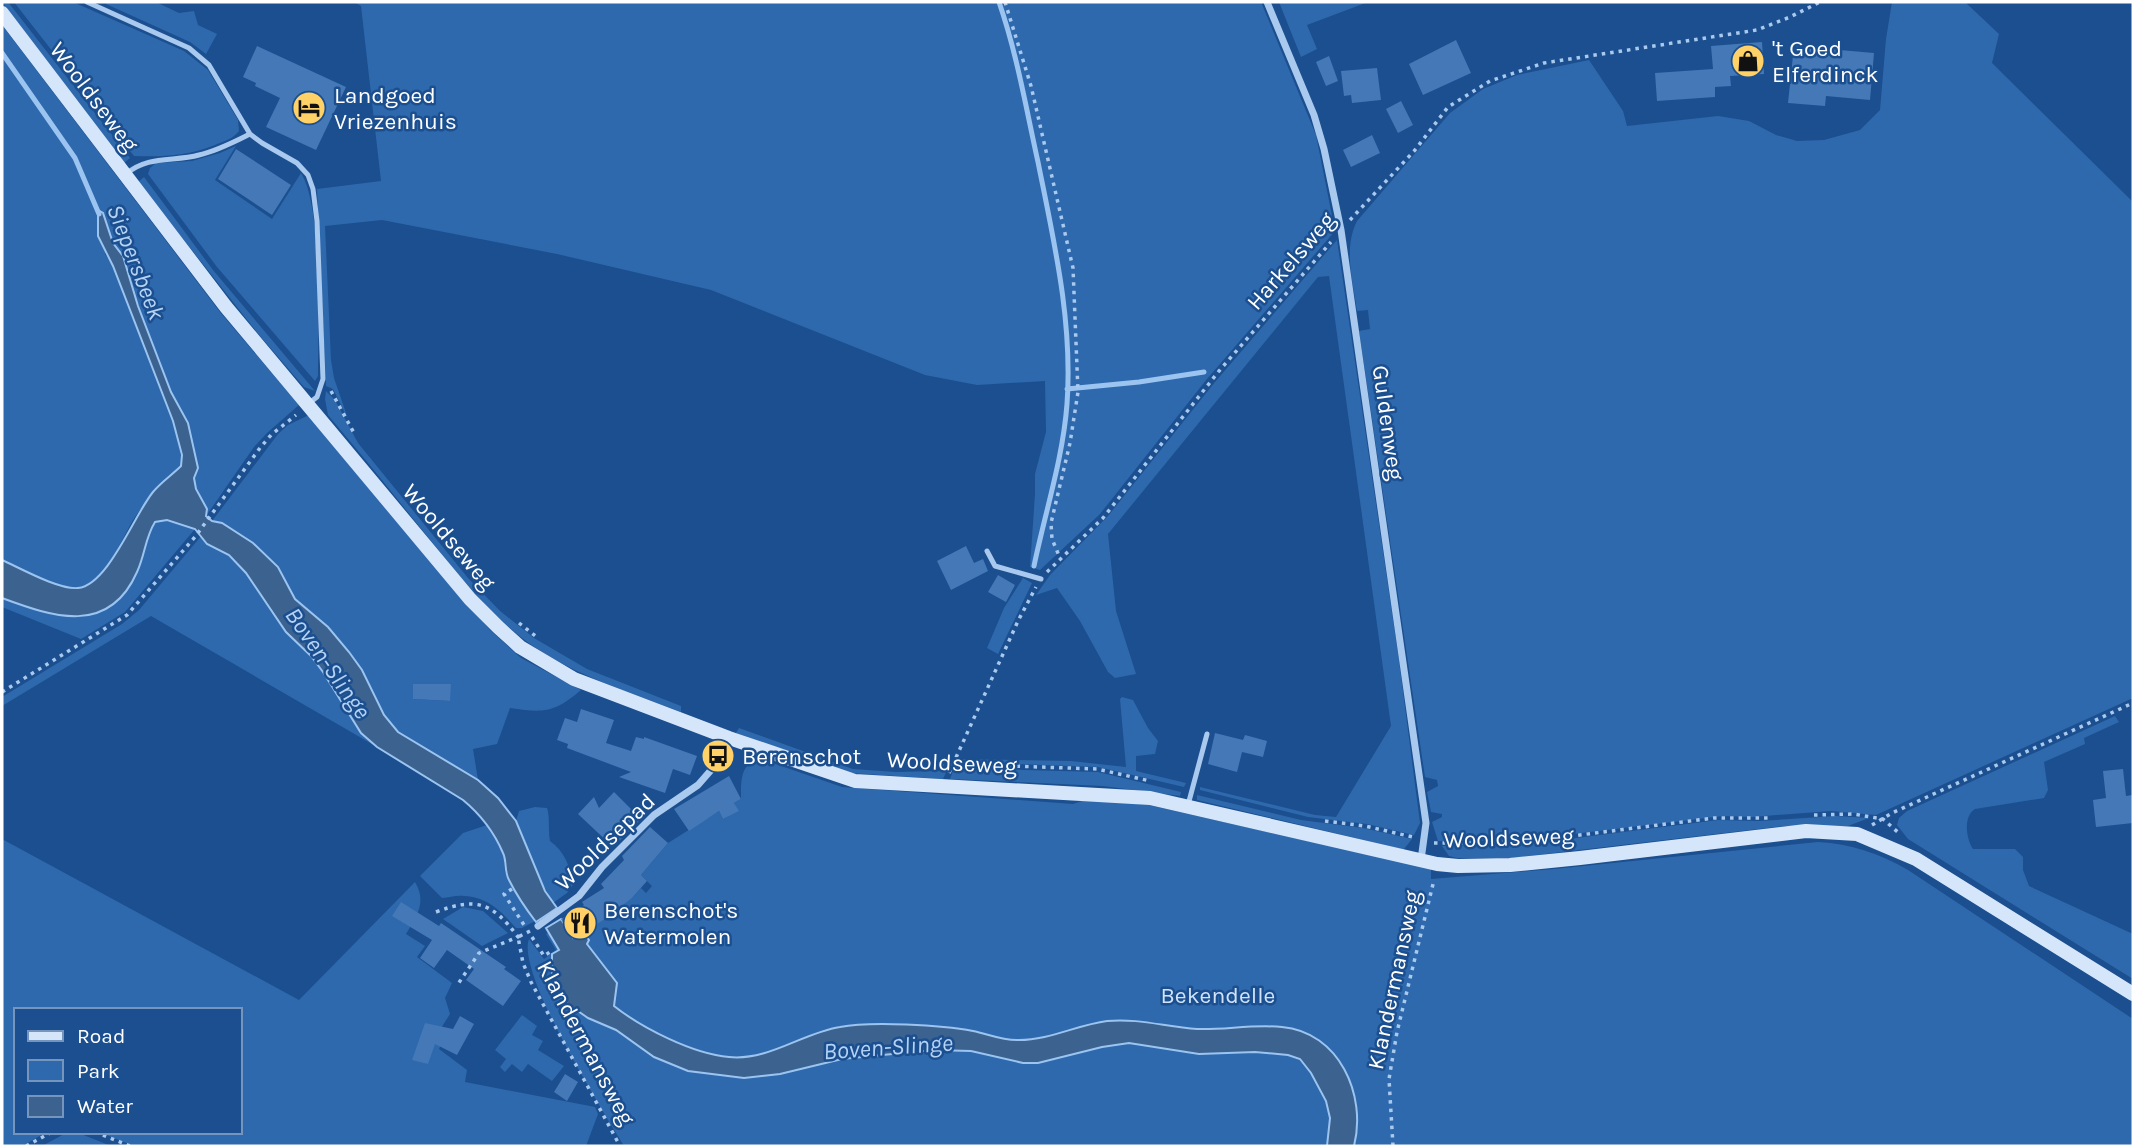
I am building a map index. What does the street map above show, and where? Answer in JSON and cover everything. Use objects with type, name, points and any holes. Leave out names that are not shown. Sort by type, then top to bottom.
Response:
[{"type":"main road","name":"Wooldseweg","points":[[2,13],[226,307],[470,599],[520,647],[574,679],[729,738],[855,781],[1128,796],[1188,806],[1437,864],[1510,865],[1806,831],[1857,834],[1916,859],[2133,994]]},
{"type":"street","name":"Guldenweg","points":[[1267,2],[1314,115],[1341,230],[1426,823],[1420,860]]},
{"type":"street","name":"Wooldsepad","points":[[538,926],[561,912],[579,896],[602,867],[654,815],[698,785],[719,761],[729,738]]},
{"type":"lane","points":[[87,2],[190,48],[209,65],[250,134],[297,163],[308,175],[313,189],[317,221],[323,379],[317,397],[308,404]]},
{"type":"lane","points":[[125,176],[137,164],[180,160],[203,154],[250,134]]},
{"type":"lane","points":[[987,551],[995,566],[1041,579]]},
{"type":"lane","points":[[1188,806],[1207,734]]},
{"type":"path","points":[[1005,2],[1031,86],[1073,268],[1078,392],[1070,443],[1051,523],[1052,539],[1060,558]]},
{"type":"path","name":"Harkelsweg","points":[[953,764],[1018,621],[1041,579],[1103,518],[1219,371],[1341,230],[1415,150],[1448,107],[1490,81],[1544,63],[1757,30],[1819,2]]},
{"type":"path","points":[[321,387],[333,394],[361,442]]},
{"type":"path","points":[[2,692],[127,615],[195,537],[271,435],[308,404]]},
{"type":"path","points":[[511,617],[546,643]]},
{"type":"path","points":[[1802,816],[1853,814],[1883,818],[2133,703]]},
{"type":"path","name":"Wooldseweg","points":[[925,768],[953,764]]},
{"type":"path","name":"Wooldseweg","points":[[1423,841],[1440,844],[1548,839],[1714,818],[1776,817]]},
{"type":"path","name":"Klandermansweg","points":[[1394,1146],[1389,1079],[1397,1032],[1437,864]]},
{"type":"path","points":[[436,912],[457,904],[471,902],[484,905],[518,937],[479,953],[458,984]]},
{"type":"path","name":"Klandermansweg","points":[[538,926],[518,937],[523,962],[531,982],[620,1146]]},
{"type":"path","points":[[26,1146],[48,1134]]},
{"type":"path","points":[[100,1134],[130,1146]]},
{"type":"green space","points":[[2,2],[8,2],[130,158],[124,163]]},
{"type":"green space","points":[[14,2],[73,2],[184,51],[208,70],[238,120],[239,131],[228,140],[195,152],[134,156]]},
{"type":"green space","points":[[156,2],[179,13],[194,11],[198,25],[217,34],[206,54],[190,42],[106,4]]},
{"type":"green space","points":[[354,2],[1261,2],[1316,135],[1335,231],[1207,379],[1100,514],[1040,570],[1030,567],[1035,474],[1046,432],[1045,381],[977,385],[925,375],[711,290],[557,254],[382,220],[325,226],[331,360],[334,378],[348,419],[333,389],[326,386],[317,189],[381,181],[361,6]]},
{"type":"green space","points":[[1279,2],[1368,2],[1307,25],[1317,49],[1301,57]]},
{"type":"green space","points":[[1892,2],[1965,2],[1999,34],[1992,63],[2133,202],[2133,698],[1876,815],[1831,811],[1752,817],[1723,816],[1548,837],[1438,841],[1432,822],[1442,817],[1442,814],[1431,812],[1427,792],[1438,786],[1437,780],[1425,777],[1359,331],[1370,329],[1368,310],[1357,311],[1352,277],[1350,254],[1357,221],[1450,113],[1483,89],[1517,75],[1589,60],[1623,111],[1627,126],[1718,116],[1749,121],[1776,135],[1797,141],[1824,140],[1860,130],[1880,110]]},
{"type":"green space","points":[[2,25],[220,312],[299,405],[254,447],[206,516],[207,509],[196,489],[194,478],[198,467],[188,423],[171,392],[138,306],[123,256],[113,243],[103,213],[105,254],[113,266],[173,421],[182,460],[181,466],[137,514],[105,569],[88,585],[78,588],[51,582],[2,560]]},
{"type":"green space","points":[[236,146],[215,180],[272,219],[301,173],[308,190],[313,213],[318,270],[318,376],[315,381],[217,267],[148,174],[156,163],[192,161]]},
{"type":"green space","points":[[144,177],[213,270],[315,391],[304,387],[260,336],[138,182]]},
{"type":"green space","points":[[1337,240],[1398,653],[1420,823],[1414,835],[1367,824],[1308,817],[1200,790],[1200,787],[1315,815],[1336,817],[1391,726],[1329,276],[1318,277],[1108,534],[1116,611],[1136,674],[1115,678],[1108,672],[1080,621],[1057,588],[1036,595],[1050,575],[1108,516],[1215,382]]},
{"type":"green space","points":[[326,391],[335,400],[358,443],[468,578],[500,611],[534,638],[587,669],[681,706],[681,712],[565,665],[515,633],[463,579],[328,415]]},
{"type":"green space","points":[[309,415],[490,630],[521,658],[581,690],[556,707],[540,711],[510,708],[497,744],[473,749],[478,780],[398,732],[384,715],[362,670],[349,652],[328,627],[295,599],[278,567],[253,543],[222,523],[212,521],[278,434],[288,425]],"holes":[[[413,684],[450,684],[450,701],[413,699]]]},
{"type":"green space","points":[[159,519],[195,529],[125,612],[81,639],[2,607],[2,598],[54,615],[137,572],[147,536]]},
{"type":"green space","points":[[202,535],[207,544],[229,555],[246,573],[286,632],[323,672],[361,733],[377,747],[151,616],[2,706],[2,697],[122,624],[139,610]]},
{"type":"green space","points":[[1023,578],[1032,583],[998,654],[987,648],[1004,608]]},
{"type":"green space","points":[[1122,697],[1133,700],[1158,741],[1155,754],[1136,756],[1136,771],[1186,783],[1184,787],[1098,767],[957,762],[959,759],[1071,761],[1126,767],[1120,699]]},
{"type":"green space","points":[[2115,716],[2119,722],[2084,738],[2085,744],[2044,762],[2048,790],[2044,798],[1975,809],[1971,812],[1967,828],[1973,849],[2015,849],[2023,857],[2023,870],[2029,886],[2133,934],[2133,979],[1908,839],[1897,825],[1899,818],[1907,811]]},
{"type":"green space","points":[[739,728],[853,769],[896,772],[939,771],[948,768],[943,779],[849,773],[736,733]]},
{"type":"green space","name":"Bekendelle","points":[[761,759],[842,787],[1073,804],[1085,800],[1149,805],[1431,869],[1431,879],[1818,842],[1864,850],[1908,870],[2133,1019],[2133,1146],[624,1146],[581,1074],[548,1010],[535,981],[528,956],[529,939],[544,959],[556,950],[546,934],[559,926],[588,939],[583,932],[633,897],[641,888],[646,893],[652,886],[641,875],[668,843],[719,811],[723,819],[738,811],[734,803],[741,799],[745,768]]},
{"type":"green space","points":[[954,768],[1098,772],[1181,792],[1180,796],[1103,786],[950,779]]},
{"type":"green space","points":[[1197,795],[1301,820],[1363,828],[1412,839],[1401,849],[1197,800]]},
{"type":"green space","points":[[535,807],[547,808],[550,841],[563,855],[572,878],[573,885],[567,893],[553,903],[535,869],[516,821],[519,811]]},
{"type":"green space","points":[[1836,816],[1869,818],[1848,826],[1785,826],[1512,858],[1457,858],[1449,856],[1442,846],[1544,842],[1718,820],[1759,821]]},
{"type":"green space","points":[[487,825],[504,854],[505,872],[509,881],[535,921],[522,928],[516,928],[500,911],[480,899],[461,896],[442,898],[420,876],[463,833]]},
{"type":"green space","points":[[2,839],[299,1000],[415,882],[419,889],[419,909],[406,934],[425,946],[417,957],[452,983],[445,998],[450,1014],[436,1036],[443,1040],[439,1049],[467,1070],[465,1082],[595,1107],[598,1114],[586,1146],[134,1146],[104,1134],[242,1134],[242,1008],[14,1008],[14,1134],[43,1134],[22,1146],[2,1146]]},
{"type":"green space","points":[[463,907],[483,911],[508,933],[482,946],[443,919]]},
{"type":"green space","points":[[522,1015],[537,1026],[532,1035],[543,1041],[538,1050],[564,1066],[552,1081],[528,1064],[522,1072],[512,1064],[505,1072],[500,1067],[506,1059],[495,1050]]},
{"type":"green space","points":[[64,1134],[81,1134],[111,1146],[42,1146]]},
{"type":"water","name":"Boven-Slinge","points":[[98,210],[103,213],[113,243],[123,256],[138,306],[171,392],[188,423],[198,468],[194,478],[196,489],[207,509],[206,516],[253,543],[278,567],[295,599],[328,627],[349,652],[362,670],[384,715],[398,732],[478,780],[498,798],[516,821],[545,891],[557,908],[536,922],[512,885],[503,853],[481,817],[463,800],[377,747],[361,733],[323,672],[286,632],[246,573],[229,555],[207,544],[195,529],[167,520],[155,522],[137,572],[125,592],[111,606],[95,613],[60,615],[2,598],[2,560],[61,586],[78,588],[89,584],[100,575],[120,548],[153,492],[181,466],[182,455],[173,421],[113,266],[98,236]]},
{"type":"water","name":"Boven-Slinge","points":[[561,919],[573,938],[583,932],[589,940],[587,944],[617,983],[614,1006],[668,1039],[715,1055],[758,1055],[826,1030],[869,1024],[943,1027],[1013,1040],[1041,1038],[1118,1020],[1197,1029],[1271,1026],[1302,1031],[1333,1053],[1344,1069],[1352,1087],[1356,1107],[1354,1146],[1327,1146],[1330,1118],[1326,1101],[1300,1059],[1288,1055],[1255,1052],[1199,1054],[1129,1043],[1038,1063],[1023,1063],[971,1051],[933,1050],[842,1059],[780,1074],[744,1078],[688,1071],[654,1057],[616,1030],[588,1018],[565,1002],[552,981],[552,954],[559,950],[546,928]]},
{"type":"building","points":[[1456,40],[1471,73],[1423,95],[1409,64]]},
{"type":"building","points":[[1762,42],[1764,74],[1730,76],[1731,86],[1715,87],[1715,97],[1657,101],[1655,73],[1713,69],[1711,46]]},
{"type":"building","points":[[257,46],[346,87],[316,150],[266,127],[280,98],[243,77]]},
{"type":"building","points":[[1794,46],[1874,53],[1870,100],[1826,96],[1825,106],[1788,103]]},
{"type":"building","points":[[1329,56],[1338,81],[1326,86],[1316,62]]},
{"type":"building","points":[[1377,68],[1381,100],[1352,103],[1351,95],[1344,96],[1341,71]]},
{"type":"building","points":[[1401,101],[1413,125],[1398,133],[1386,109]]},
{"type":"building","points":[[1372,135],[1380,153],[1351,167],[1343,150]]},
{"type":"building","points":[[236,149],[291,185],[272,215],[218,179]]},
{"type":"building","points":[[966,546],[974,563],[983,559],[988,571],[951,590],[937,561]]},
{"type":"building","points":[[998,575],[1015,585],[1006,602],[988,592]]},
{"type":"building","points":[[413,684],[451,684],[450,701],[413,699]]},
{"type":"building","points":[[581,709],[614,720],[606,743],[631,751],[636,737],[644,737],[697,756],[690,775],[673,769],[665,793],[619,777],[631,772],[567,748],[568,744],[557,740],[565,718],[577,722]]},
{"type":"building","points":[[1215,733],[1243,740],[1245,735],[1267,741],[1263,757],[1242,752],[1237,772],[1208,764]]},
{"type":"building","points":[[2123,769],[2126,796],[2132,795],[2133,823],[2096,827],[2093,800],[2106,798],[2103,771]]},
{"type":"building","points":[[729,776],[741,799],[734,803],[739,811],[723,819],[719,811],[689,831],[674,809]]},
{"type":"building","points":[[614,792],[641,819],[613,847],[578,814],[594,797],[599,808]]},
{"type":"building","points":[[650,827],[668,843],[641,875],[647,881],[632,898],[573,939],[561,919],[604,888],[601,884],[624,860],[622,856]]},
{"type":"building","points":[[401,902],[439,926],[441,923],[506,967],[504,969],[521,981],[503,1006],[466,980],[474,969],[447,950],[434,968],[420,958],[432,940],[392,916]]},
{"type":"building","points":[[460,1016],[474,1024],[457,1055],[435,1044],[428,1064],[412,1060],[425,1023],[453,1029]]},
{"type":"building","points":[[565,1074],[578,1082],[567,1101],[554,1092]]},
{"type":"waterway","points":[[999,2],[1021,81],[1050,222],[1061,282],[1067,343],[1065,424],[1034,566]]},
{"type":"waterway","name":"Siepersbeek","points":[[2,53],[75,158],[99,214]]},
{"type":"waterway","points":[[1067,389],[1204,372]]},
{"type":"place","name":"'t Goed Elferdinck","points":[[1748,61]]},
{"type":"place","name":"Landgoed Vriezenhuis","points":[[309,108]]},
{"type":"place","name":"Berenschot","points":[[718,756]]},
{"type":"place","name":"Berenschot's Watermolen","points":[[580,923]]}]
